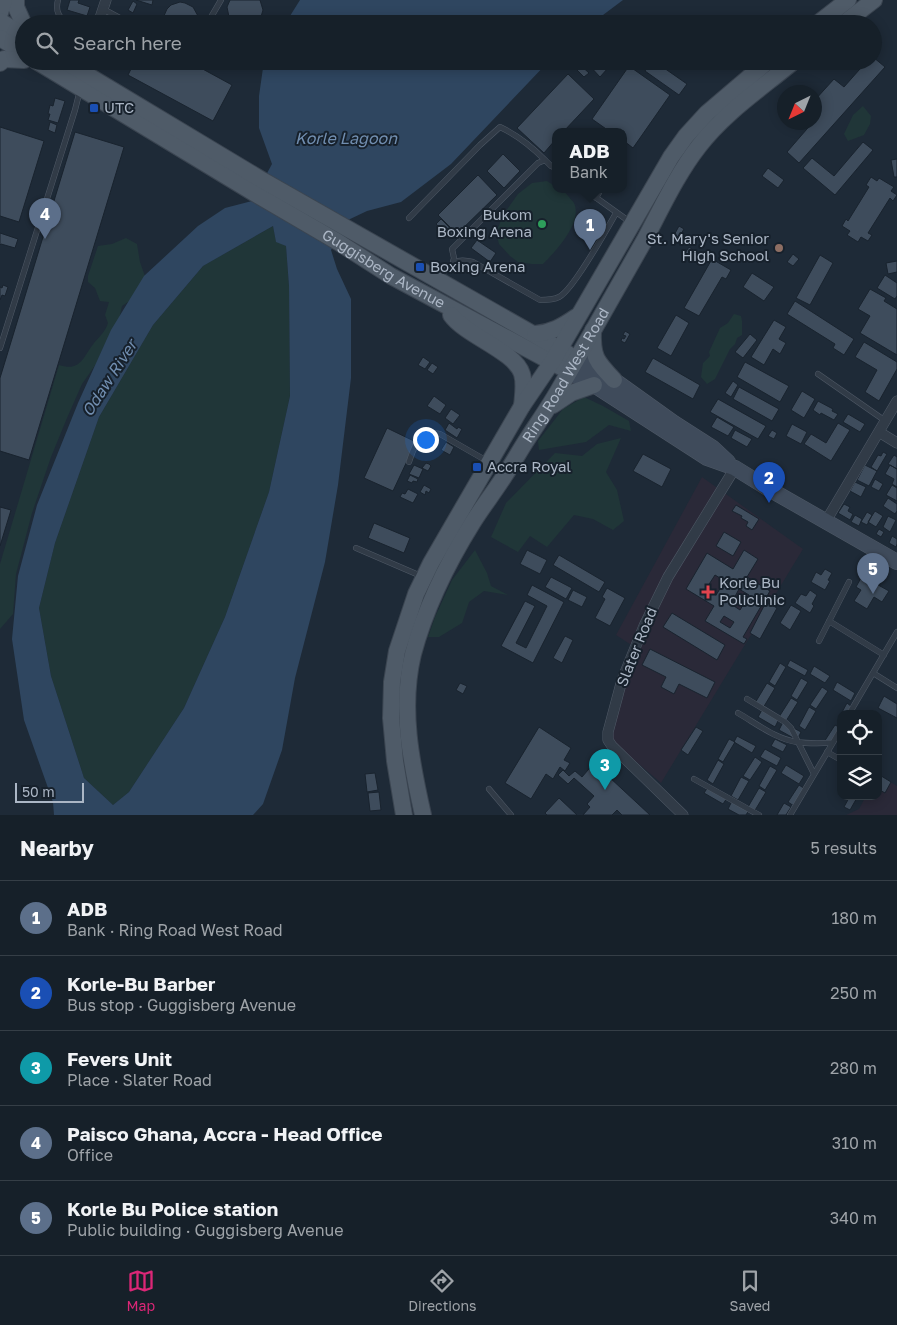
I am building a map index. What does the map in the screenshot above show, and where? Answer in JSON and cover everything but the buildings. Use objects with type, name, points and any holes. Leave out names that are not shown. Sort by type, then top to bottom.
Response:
[{"type":"main road","points":[[0,13],[4,0]]},
{"type":"main road","points":[[16,0],[16,7],[20,15]]},
{"type":"main road","points":[[829,15],[848,0]]},
{"type":"main road","points":[[855,15],[874,0]]},
{"type":"main road","points":[[0,21],[15,30]]},
{"type":"main road","points":[[0,38],[15,47]]},
{"type":"main road","points":[[0,63],[4,59],[15,60]]},
{"type":"main road","name":"Guggisberg Avenue","points":[[51,70],[342,235],[437,280],[535,334],[563,361],[594,386],[707,458],[735,468]]},
{"type":"main road","name":"Guggisberg Avenue","points":[[86,70],[258,187]]},
{"type":"main road","name":"Ring Road West Road","points":[[423,815],[413,771],[408,724],[408,687],[412,657],[423,621],[435,592],[472,522],[506,474],[547,409],[578,316],[671,157],[686,136],[707,113],[757,70]]},
{"type":"main road","name":"Ring Road West Road","points":[[404,815],[395,761],[391,718],[392,682],[400,643],[416,594],[431,563],[522,406],[593,330],[682,171],[698,147],[723,120],[783,70]]},
{"type":"main road","name":"Guggisberg Avenue","points":[[342,235],[391,276],[415,289],[563,361],[614,380],[713,448],[735,468],[897,562]]},
{"type":"main road","points":[[415,289],[444,305],[454,319],[508,356],[522,373],[524,389],[522,406]]},
{"type":"main road","points":[[535,334],[552,331],[578,316]]},
{"type":"main road","points":[[593,330],[593,350],[596,358],[614,380]]},
{"type":"main road","points":[[472,522],[545,400],[563,361]]},
{"type":"main road","points":[[547,409],[571,393],[594,386]]},
{"type":"street","points":[[826,521],[879,432],[884,420],[897,401]]},
{"type":"street","points":[[879,432],[897,443]]},
{"type":"street","name":"Slater Road","points":[[682,815],[612,746],[608,740],[608,732],[622,680],[648,618],[668,577],[735,468]]},
{"type":"lane","points":[[58,0],[56,8],[59,15]]},
{"type":"lane","points":[[213,15],[221,0]]},
{"type":"lane","points":[[105,5],[119,15]]},
{"type":"lane","points":[[0,348],[75,110],[80,88]]},
{"type":"lane","points":[[409,218],[500,127],[509,131],[534,149],[552,166]]},
{"type":"lane","points":[[454,262],[452,249],[538,163],[545,160]]},
{"type":"lane","points":[[589,193],[632,224]]},
{"type":"lane","points":[[596,198],[599,193]]},
{"type":"lane","points":[[437,280],[454,262],[464,260],[472,262],[540,300],[559,297],[566,292],[616,213]]},
{"type":"lane","points":[[818,374],[884,420]]},
{"type":"lane","points":[[409,462],[418,440],[426,434],[433,433],[446,437],[489,463]]},
{"type":"lane","points":[[356,548],[424,577]]},
{"type":"lane","points":[[819,641],[850,582]]},
{"type":"lane","points":[[829,622],[884,655]]},
{"type":"lane","points":[[851,710],[897,632]]},
{"type":"lane","points":[[873,674],[897,688]]},
{"type":"lane","points":[[747,699],[785,722],[791,728],[814,774]]},
{"type":"lane","points":[[738,713],[783,738],[798,742],[832,743]]},
{"type":"lane","points":[[790,815],[837,735]]},
{"type":"lane","points":[[827,752],[837,758]]},
{"type":"lane","points":[[694,779],[759,815]]},
{"type":"lane","points":[[489,789],[511,815]]},
{"type":"shaded area","name":"Korle Bu Policlinic","points":[[702,477],[803,549],[661,783],[612,741],[619,684],[636,648],[616,635]]},
{"type":"shaded area","points":[[882,777],[897,786],[897,815],[846,815],[859,809],[864,800],[882,800]]},
{"type":"green space","points":[[863,106],[871,116],[870,124],[864,135],[848,141],[844,134],[853,115]]},
{"type":"green space","points":[[547,181],[552,184],[552,193],[566,193],[574,202],[576,211],[575,219],[567,236],[543,264],[518,262],[499,244],[496,233],[503,215],[518,194],[532,183]]},
{"type":"green space","points":[[273,226],[276,241],[286,246],[289,286],[290,396],[269,492],[225,617],[184,708],[129,792],[113,805],[84,778],[51,676],[39,608],[55,543],[99,417],[153,325],[203,266]]},
{"type":"green space","points":[[126,238],[137,244],[140,262],[149,288],[122,306],[117,329],[104,346],[96,364],[82,384],[67,418],[51,457],[32,513],[16,574],[13,614],[0,629],[0,564],[59,365],[66,367],[77,365],[81,362],[105,329],[108,323],[105,315],[109,302],[100,301],[95,288],[88,282],[88,276],[98,246],[112,244]]},
{"type":"green space","points":[[734,314],[741,316],[742,335],[737,338],[735,344],[730,349],[715,379],[707,384],[701,377],[703,363],[710,356],[709,352],[720,328],[728,323]]},
{"type":"green space","points":[[584,397],[629,421],[631,431],[609,425],[586,442],[539,450],[538,441],[563,409]]},
{"type":"green space","points":[[621,438],[606,472],[617,490],[624,521],[613,530],[593,519],[574,515],[547,547],[530,536],[518,552],[491,537],[506,503],[555,453],[582,456],[597,444]]},
{"type":"green space","points":[[475,550],[487,573],[491,586],[508,595],[484,591],[469,602],[462,623],[439,637],[428,637],[452,580]]},
{"type":"water","points":[[300,0],[623,0],[603,15],[291,15]]},
{"type":"water","name":"Korle Lagoon","points":[[263,70],[540,70],[451,164],[401,202],[367,211],[348,220],[331,250],[337,269],[351,299],[351,378],[338,485],[325,562],[295,678],[282,750],[263,804],[253,815],[54,815],[53,802],[24,720],[12,639],[18,576],[37,505],[78,403],[111,330],[144,276],[198,226],[225,208],[252,201],[272,164],[259,128],[259,96]],"holes":[[[273,226],[276,242],[286,246],[289,286],[290,396],[269,492],[225,617],[184,708],[129,792],[113,805],[84,778],[51,676],[39,608],[55,543],[99,417],[153,325],[203,266]]]},
{"type":"place","name":"UTC","points":[[94,108]]},
{"type":"place","name":"Bukom Boxing Arena","points":[[542,224]]},
{"type":"place","name":"Paisco Ghana, Accra - Head Office","points":[[45,239]]},
{"type":"place","name":"St. Mary's Senior High School","points":[[779,248]]},
{"type":"place","name":"ADB","points":[[590,250]]},
{"type":"place","name":"Boxing Arena","points":[[420,267]]},
{"type":"place","name":"Accra Royal","points":[[477,467]]},
{"type":"place","name":"Korle-Bu Barber","points":[[769,503]]},
{"type":"place","name":"Korle Bu Policlinic","points":[[708,592]]},
{"type":"place","name":"Korle Bu Police station","points":[[873,594]]},
{"type":"place","name":"Fevers Unit","points":[[605,790]]},
{"type":"water label","name":"Odaw River","points":[[109,378]]}]
